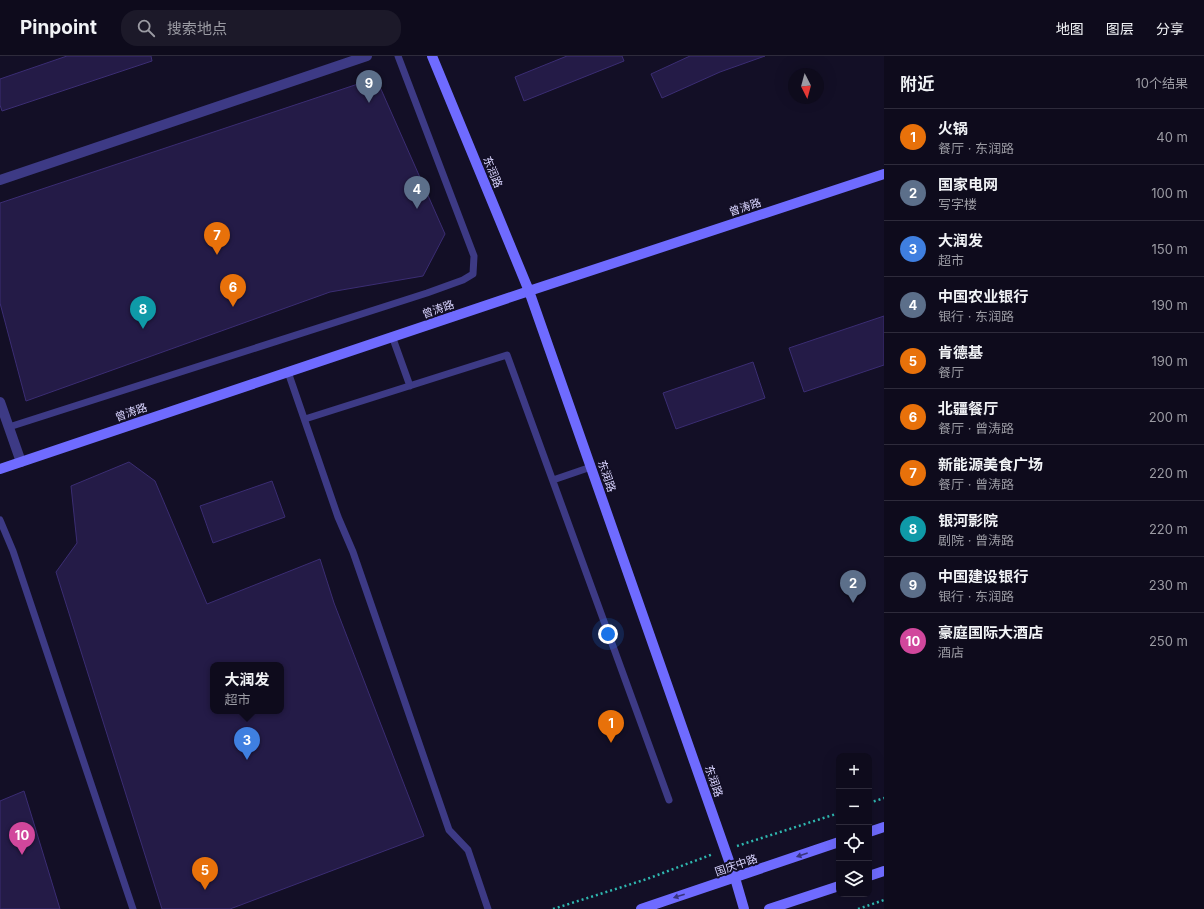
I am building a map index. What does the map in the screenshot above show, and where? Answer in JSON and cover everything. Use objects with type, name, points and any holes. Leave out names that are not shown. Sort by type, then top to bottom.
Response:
[{"type":"street","points":[[0,180],[367,56]]},
{"type":"street","name":"东润路","points":[[432,56],[529,291],[726,850],[744,909]]},
{"type":"street","name":"曾涛路","points":[[0,469],[392,336],[884,174]]},
{"type":"street","points":[[0,402],[21,462]]},
{"type":"street","points":[[872,831],[884,827]]},
{"type":"street","name":"国庆中路","points":[[641,909],[836,843]]},
{"type":"street","points":[[872,875],[884,871]]},
{"type":"street","points":[[769,909],[836,887]]},
{"type":"lane","points":[[9,427],[427,293],[463,280],[473,274],[474,256],[398,56]]},
{"type":"lane","points":[[392,336],[410,386]]},
{"type":"lane","points":[[305,419],[507,355],[669,800]]},
{"type":"lane","points":[[288,372],[338,517],[354,552],[449,830],[468,850],[488,909]]},
{"type":"lane","points":[[553,480],[591,467]]},
{"type":"lane","points":[[0,520],[13,551],[133,909]]},
{"type":"path","points":[[872,802],[884,798]]},
{"type":"path","points":[[553,909],[648,879],[726,850],[836,814]]},
{"type":"path","points":[[858,909],[884,900]]},
{"type":"building","points":[[67,56],[151,56],[152,61],[2,111],[0,105],[0,79]]},
{"type":"building","points":[[567,56],[622,56],[624,61],[524,101],[515,77]]},
{"type":"building","points":[[690,56],[765,56],[720,72],[662,98],[651,74]]},
{"type":"building","points":[[376,78],[445,234],[423,276],[330,292],[26,401],[0,303],[0,203]]},
{"type":"building","points":[[884,316],[884,365],[804,392],[789,348]]},
{"type":"building","points":[[753,362],[765,398],[676,429],[663,393]]},
{"type":"building","points":[[129,462],[155,481],[207,604],[320,559],[334,603],[424,836],[230,909],[162,909],[56,572],[77,543],[71,486]]},
{"type":"building","points":[[272,481],[285,517],[213,543],[200,506]]},
{"type":"building","points":[[24,791],[60,909],[0,909],[0,801]]},
{"type":"place","name":"中国建设银行","points":[[369,103]]},
{"type":"place","name":"中国农业银行","points":[[417,209]]},
{"type":"place","name":"新能源美食广场","points":[[217,255]]},
{"type":"place","name":"北疆餐厅","points":[[233,307]]},
{"type":"place","name":"银河影院","points":[[143,329]]},
{"type":"place","name":"国家电网","points":[[853,603]]},
{"type":"place","name":"火锅","points":[[611,743]]},
{"type":"place","name":"大润发","points":[[247,760]]},
{"type":"place","name":"豪庭国际大酒店","points":[[22,855]]},
{"type":"place","name":"肯德基","points":[[205,890]]}]
